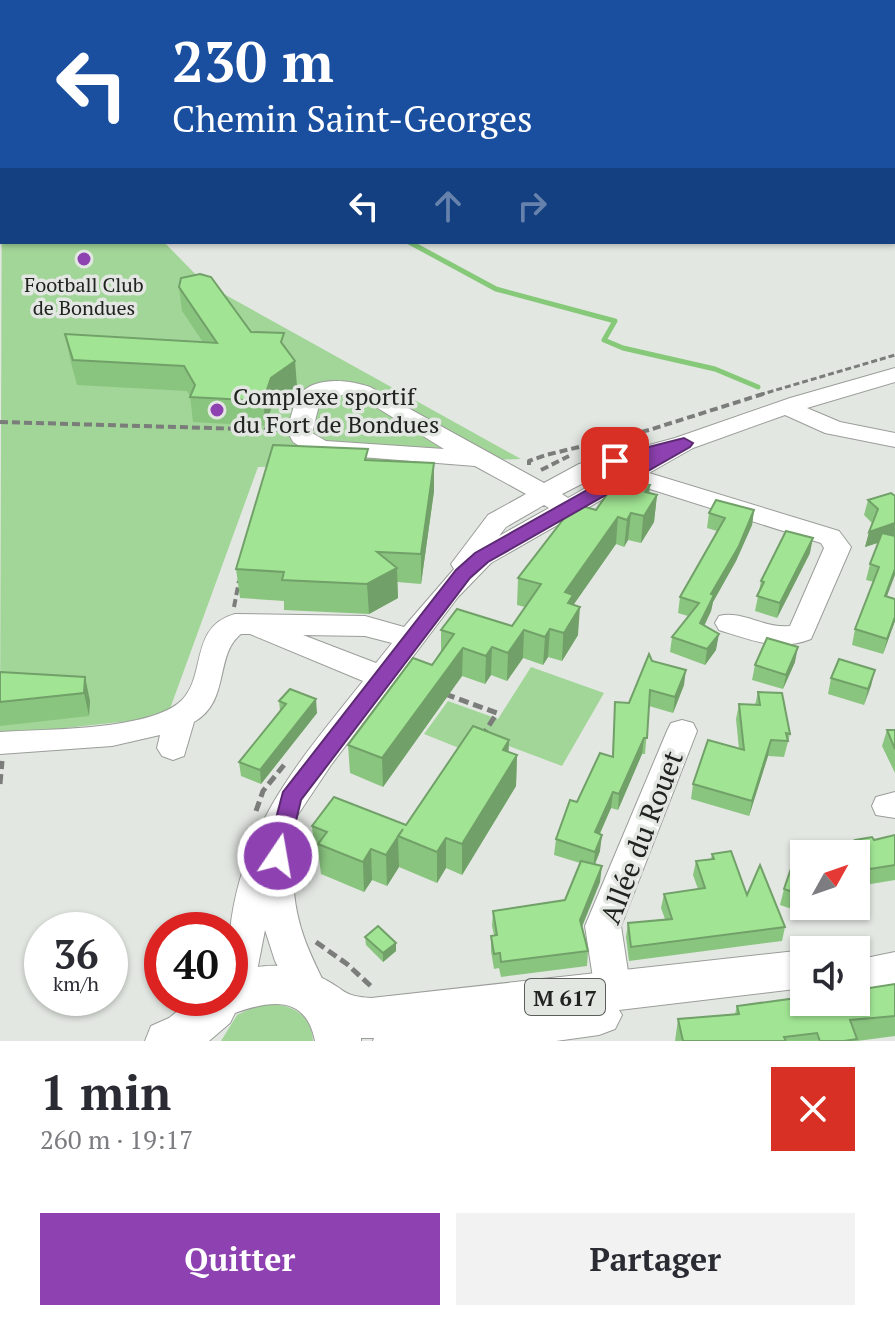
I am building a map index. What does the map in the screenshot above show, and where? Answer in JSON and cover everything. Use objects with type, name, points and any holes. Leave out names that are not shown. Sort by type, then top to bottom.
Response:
[{"type":"main road","points":[[870,963],[895,960]]},
{"type":"main road","name":"M 617","points":[[399,1028],[613,991],[790,971]]},
{"type":"main road","points":[[870,976],[895,971]]},
{"type":"main road","points":[[248,987],[272,982],[293,985],[326,1014]]},
{"type":"main road","name":"M 617","points":[[326,1014],[399,1028],[790,988]]},
{"type":"main road","points":[[168,1041],[185,1033],[206,1016]]},
{"type":"street","points":[[448,591],[482,557],[567,508],[616,468],[683,435],[895,375]]},
{"type":"street","points":[[482,459],[320,448],[302,437],[299,430],[310,397],[334,388],[354,389],[528,484],[567,508]]},
{"type":"street","points":[[786,407],[833,428],[895,440]]},
{"type":"street","points":[[248,932],[271,834],[291,798],[448,591],[470,554],[528,484],[616,468],[660,486],[815,530],[830,537],[838,547],[801,632],[793,636],[774,636],[729,623]]},
{"type":"street","points":[[0,743],[141,731],[176,733],[203,695],[220,635],[243,622],[365,626],[411,639]]},
{"type":"street","points":[[243,622],[382,677]]},
{"type":"street","name":"Allée du Rouet","points":[[613,991],[603,926],[682,731]]},
{"type":"street","points":[[291,798],[278,856],[277,879],[286,938],[291,959],[326,1014]]},
{"type":"path","points":[[528,484],[529,461],[554,451],[664,425],[735,400],[895,355]]},
{"type":"path","points":[[683,435],[742,405],[895,363]]},
{"type":"path","points":[[0,422],[286,430],[281,440]]},
{"type":"path","points":[[528,484],[561,458],[657,435]]},
{"type":"path","points":[[241,576],[233,605],[243,622]]},
{"type":"path","points":[[442,693],[497,713],[479,742]]},
{"type":"path","points":[[252,824],[263,791],[293,754]]},
{"type":"path","points":[[286,938],[322,943],[399,1028]]},
{"type":"green space","name":"Complexe sportif du Fort de Bondues","points":[[2,244],[166,244],[204,283],[521,459],[258,467],[167,717],[0,735]]},
{"type":"green space","points":[[531,667],[604,693],[562,766],[469,731],[459,748],[424,734],[448,701],[498,719]]},
{"type":"green space","points":[[262,1003],[281,1005],[296,1011],[308,1023],[313,1041],[221,1041],[236,1016],[248,1016],[248,1010]]},
{"type":"building","points":[[200,274],[211,277],[251,332],[284,333],[281,342],[295,361],[271,378],[263,401],[190,397],[195,385],[184,366],[73,360],[65,334],[217,343],[179,287],[181,278]]},
{"type":"building","points":[[273,445],[368,449],[365,460],[434,463],[421,554],[377,552],[397,568],[367,584],[282,580],[284,572],[236,569]]},
{"type":"building","points":[[619,477],[650,485],[645,492],[657,495],[644,516],[631,513],[627,520],[618,517],[565,592],[573,595],[568,603],[580,607],[564,633],[550,629],[545,637],[524,630],[508,653],[492,647],[486,656],[463,648],[382,758],[348,745],[413,658],[432,665],[454,634],[441,630],[457,609],[512,626],[541,584],[518,578],[575,504],[596,510]]},
{"type":"building","points":[[891,493],[895,496],[895,523],[869,532],[878,509],[868,500]]},
{"type":"building","points":[[716,500],[754,510],[739,546],[711,594],[714,595],[700,623],[719,634],[707,649],[672,637],[699,603],[680,597],[725,518],[709,513]]},
{"type":"building","points":[[786,531],[813,538],[780,603],[757,596],[764,582],[761,581]]},
{"type":"building","points":[[882,533],[895,536],[895,569],[885,596],[895,599],[895,617],[887,639],[855,629],[879,567],[870,564]]},
{"type":"building","points":[[767,638],[798,647],[786,675],[755,665]]},
{"type":"building","points":[[649,654],[652,661],[686,670],[675,697],[650,690],[647,738],[644,738],[619,794],[613,792],[595,832],[602,835],[595,852],[556,839],[570,800],[577,802],[600,753],[613,757],[615,702],[629,703]]},
{"type":"building","points":[[839,659],[875,670],[868,689],[831,678]]},
{"type":"building","points":[[0,672],[85,677],[84,693],[0,702]]},
{"type":"building","points":[[290,689],[316,699],[260,770],[239,762],[286,704],[279,701]]},
{"type":"building","points":[[758,692],[782,693],[790,734],[786,733],[788,741],[771,740],[752,801],[693,784],[708,740],[744,750],[739,704],[760,705]]},
{"type":"building","points":[[473,726],[509,740],[503,750],[517,755],[462,844],[446,838],[437,852],[398,836],[386,855],[371,849],[363,862],[318,844],[327,832],[312,826],[334,797],[406,825]]},
{"type":"building","points":[[887,730],[895,730],[895,749]]},
{"type":"building","points":[[895,835],[895,865],[870,869],[870,840],[855,840],[872,837],[874,840]]},
{"type":"building","points":[[731,851],[747,895],[760,865],[785,927],[631,947],[628,923],[672,919],[664,894],[705,888],[696,861],[714,859],[712,854]]},
{"type":"building","points":[[581,861],[602,866],[580,920],[588,951],[501,962],[500,953],[494,954],[491,936],[497,935],[493,911],[565,900]]},
{"type":"building","points":[[790,872],[790,891],[784,889]]},
{"type":"building","points":[[378,926],[396,943],[383,953],[365,937]]},
{"type":"building","points":[[895,984],[895,1016],[850,1020],[857,1039],[820,1041],[817,1033],[784,1037],[786,1041],[683,1041],[678,1019],[739,1014],[737,1006],[790,999],[790,1016],[870,1016],[870,988]]},
{"type":"waterway","points":[[413,244],[496,289],[615,321],[604,340],[623,348],[715,369],[758,387]]},
{"type":"place","name":"Football Club de Bondues","points":[[84,259]]},
{"type":"place","name":"Complexe sportif du Fort de Bondues","points":[[217,410]]},
{"type":"route","points":[[278,856],[291,798],[463,574],[482,557],[684,443],[615,461]]}]
